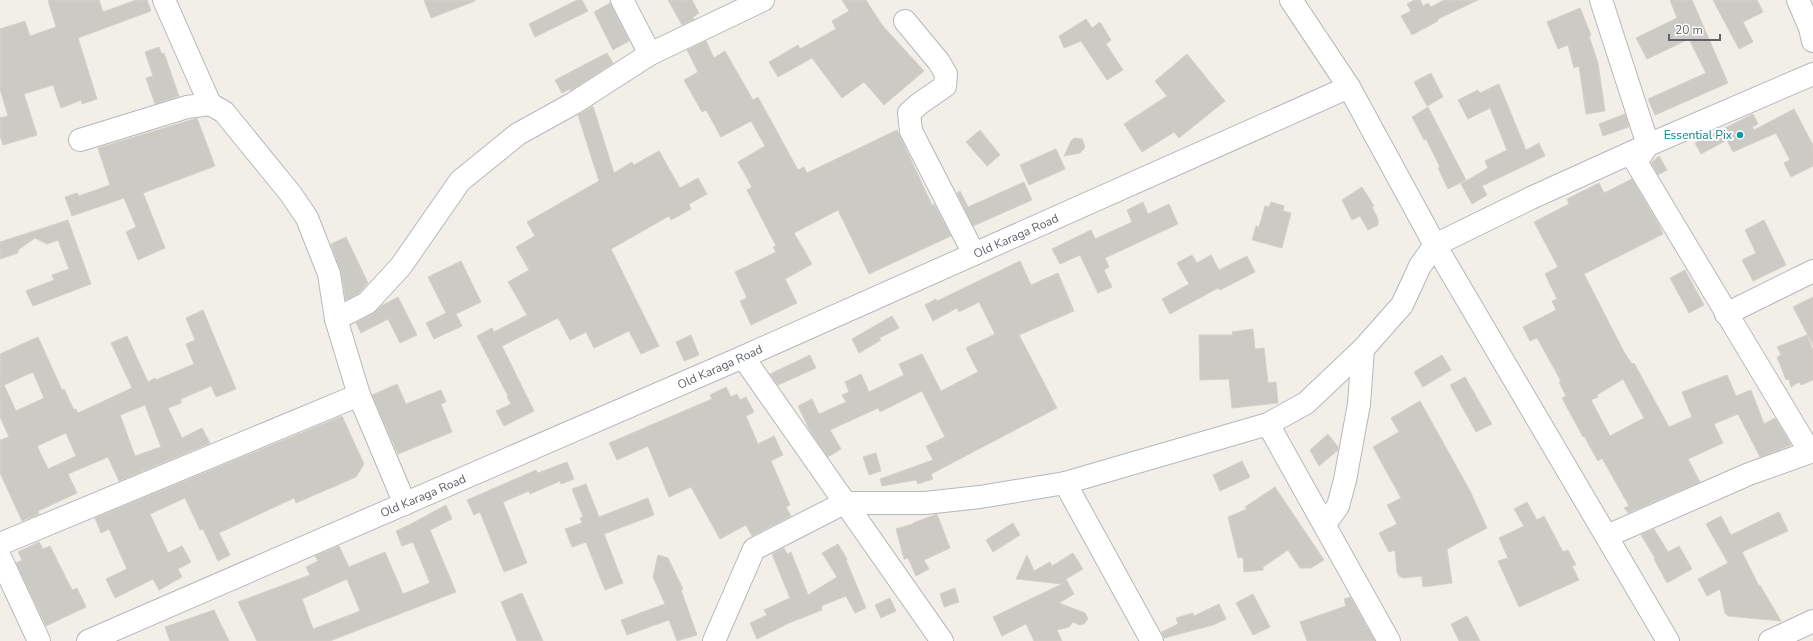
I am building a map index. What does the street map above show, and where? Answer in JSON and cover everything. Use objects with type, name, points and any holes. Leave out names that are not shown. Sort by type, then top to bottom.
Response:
[{"type":"street","points":[[164,0],[210,104],[224,112],[290,192],[307,218],[329,274],[336,319],[359,395],[405,504]]},
{"type":"street","points":[[622,0],[650,54]]},
{"type":"street","points":[[336,319],[367,303],[401,266],[460,181],[518,134],[574,103],[650,54],[762,0]]},
{"type":"street","points":[[1291,0],[1349,87],[1434,245],[1668,641]]},
{"type":"street","points":[[1601,0],[1648,146]]},
{"type":"street","points":[[1798,0],[1810,28],[1813,41]]},
{"type":"street","points":[[905,21],[946,74],[945,86],[919,104],[909,114],[911,131],[974,254]]},
{"type":"street","points":[[714,641],[754,549],[844,503],[925,503],[980,497],[1065,483],[1268,424],[1306,403],[1363,349],[1402,305],[1420,266],[1434,245],[1532,198],[1813,74]]},
{"type":"street","name":"Old Karaga Road","points":[[88,641],[743,357],[1349,87]]},
{"type":"street","points":[[80,140],[187,107],[210,104]]},
{"type":"street","points":[[1607,536],[1749,474],[1811,452],[1726,314],[1636,162],[1648,146]]},
{"type":"street","points":[[1726,314],[1813,271]]},
{"type":"street","points":[[1326,524],[1338,506],[1345,480],[1359,404],[1363,349]]},
{"type":"street","points":[[743,357],[942,641]]},
{"type":"street","points":[[0,544],[359,395]]},
{"type":"street","points":[[1268,424],[1326,524],[1389,641]]},
{"type":"street","points":[[1065,483],[1152,641]]},
{"type":"street","points":[[0,557],[39,641]]},
{"type":"street","points":[[1770,641],[1813,621]]},
{"type":"building","points":[[48,0],[99,0],[103,12],[136,0],[147,0],[151,11],[78,38],[97,99],[82,104],[81,100],[61,108],[53,85],[24,94],[37,135],[3,145],[0,136],[0,118],[8,116],[0,89],[0,29],[25,21],[30,36],[56,27]]},
{"type":"building","points":[[424,0],[475,0],[475,1],[431,18]]},
{"type":"building","points":[[577,0],[582,0],[588,11],[535,37],[529,24]]},
{"type":"building","points":[[668,0],[692,0],[699,13],[693,17],[694,19],[682,25]]},
{"type":"building","points":[[842,0],[866,0],[882,25],[924,71],[884,105],[864,82],[842,98],[812,58],[778,77],[769,62],[798,45],[800,49],[836,29],[832,21],[849,11]]},
{"type":"building","points":[[1414,0],[1420,0],[1423,6],[1428,3],[1431,7],[1444,0],[1478,0],[1438,19],[1438,21],[1412,35],[1401,16],[1411,11],[1407,4]]},
{"type":"building","points":[[1670,0],[1692,0],[1728,83],[1655,115],[1648,99],[1706,73],[1689,39],[1647,59],[1636,38],[1677,18]]},
{"type":"building","points":[[1713,0],[1757,0],[1763,12],[1743,22],[1753,42],[1739,49]]},
{"type":"building","points":[[610,3],[629,41],[613,50],[594,12]]},
{"type":"building","points":[[1580,8],[1591,35],[1589,36],[1598,63],[1605,111],[1586,114],[1579,66],[1574,68],[1568,45],[1558,49],[1547,22]]},
{"type":"building","points":[[1086,19],[1092,28],[1100,22],[1111,40],[1106,44],[1123,70],[1107,80],[1081,41],[1064,48],[1059,36]]},
{"type":"building","points":[[706,41],[714,58],[725,51],[753,100],[758,97],[798,170],[804,167],[807,173],[897,130],[932,205],[934,204],[951,236],[869,274],[838,210],[794,233],[812,264],[785,279],[797,303],[751,325],[740,301],[747,298],[735,272],[776,252],[773,247],[776,246],[747,190],[752,187],[738,162],[765,146],[751,121],[721,137],[706,110],[702,112],[684,80],[698,72],[687,50]]},
{"type":"building","points":[[159,47],[162,54],[164,53],[179,96],[155,104],[146,78],[153,76],[145,52]]},
{"type":"building","points":[[607,53],[613,63],[570,91],[570,89],[562,93],[555,80]]},
{"type":"building","points":[[1187,54],[1225,101],[1179,138],[1174,132],[1142,152],[1124,124],[1167,96],[1155,81]]},
{"type":"building","points":[[1431,73],[1443,97],[1427,106],[1414,82]]},
{"type":"building","points":[[1499,84],[1526,150],[1539,143],[1545,156],[1482,186],[1487,195],[1472,204],[1461,184],[1488,168],[1485,161],[1507,150],[1490,108],[1468,119],[1458,100],[1478,90],[1480,93]]},
{"type":"building","points":[[593,106],[614,173],[632,162],[634,165],[659,151],[680,188],[698,178],[707,194],[689,204],[691,209],[671,220],[669,216],[611,249],[659,346],[641,354],[629,331],[594,348],[586,332],[570,340],[558,318],[502,346],[534,411],[504,426],[496,411],[511,404],[477,336],[492,328],[494,332],[527,315],[508,282],[529,270],[516,247],[535,236],[527,222],[599,181],[578,115]]},
{"type":"building","points":[[1428,107],[1466,180],[1448,189],[1438,168],[1440,167],[1426,139],[1424,140],[1412,117]]},
{"type":"building","points":[[1794,109],[1813,145],[1813,166],[1791,177],[1784,163],[1790,160],[1776,133],[1733,152],[1727,140],[1701,154],[1695,143],[1753,114],[1758,124],[1752,127],[1754,130]]},
{"type":"building","points":[[1625,114],[1629,127],[1603,136],[1599,124]]},
{"type":"building","points":[[197,118],[215,166],[143,193],[165,248],[138,260],[126,232],[136,227],[124,198],[72,216],[65,197],[77,193],[79,196],[110,185],[98,148]]},
{"type":"building","points":[[980,130],[1000,155],[987,166],[966,142]]},
{"type":"building","points":[[1074,138],[1082,139],[1085,147],[1080,153],[1064,156],[1071,141]]},
{"type":"building","points":[[1056,149],[1065,169],[1029,185],[1020,165]]},
{"type":"building","points":[[1659,156],[1667,170],[1658,175],[1651,163]]},
{"type":"building","points":[[1632,179],[1663,234],[1584,274],[1624,352],[1632,364],[1634,363],[1669,427],[1692,417],[1682,392],[1727,375],[1736,396],[1751,390],[1764,424],[1775,418],[1791,445],[1760,457],[1738,414],[1714,424],[1723,443],[1688,459],[1700,482],[1628,513],[1624,508],[1629,506],[1602,458],[1598,461],[1562,398],[1566,396],[1559,382],[1561,381],[1537,338],[1530,341],[1523,327],[1556,310],[1552,301],[1557,299],[1545,274],[1558,267],[1534,222],[1569,204],[1567,199],[1599,183],[1604,193]],"holes":[[[1623,379],[1644,418],[1610,436],[1591,400],[1598,397],[1597,395]]]},
{"type":"building","points":[[1024,182],[1032,200],[973,226],[957,193],[960,191],[968,207]]},
{"type":"building","points":[[1362,187],[1374,206],[1372,207],[1378,219],[1378,225],[1368,230],[1360,216],[1352,220],[1342,200]]},
{"type":"building","points":[[1143,202],[1148,214],[1169,204],[1178,224],[1105,258],[1109,267],[1104,270],[1112,287],[1098,293],[1080,255],[1060,264],[1052,249],[1091,230],[1095,239],[1132,222],[1127,210]]},
{"type":"building","points":[[1271,202],[1284,206],[1283,211],[1291,213],[1282,248],[1252,240],[1256,226],[1259,227],[1265,206],[1269,207]]},
{"type":"building","points":[[68,220],[91,284],[33,306],[26,291],[54,280],[52,275],[69,269],[58,240],[47,244],[35,238],[18,250],[18,253],[0,259],[0,242]]},
{"type":"building","points":[[1764,220],[1786,265],[1753,281],[1742,260],[1756,253],[1745,230]]},
{"type":"building","points":[[346,237],[368,283],[359,293],[346,300],[341,272],[331,244]]},
{"type":"building","points":[[1192,255],[1197,263],[1211,255],[1219,270],[1247,256],[1255,272],[1220,290],[1218,288],[1170,314],[1162,299],[1189,284],[1177,263]]},
{"type":"building","points":[[461,261],[481,302],[456,314],[462,326],[434,339],[426,323],[446,313],[428,277]]},
{"type":"building","points":[[1020,261],[1031,285],[1058,273],[1074,311],[1019,335],[1057,408],[931,474],[933,479],[918,484],[916,480],[882,486],[880,479],[933,460],[926,446],[945,437],[922,391],[880,412],[878,408],[830,430],[841,449],[828,457],[810,431],[798,406],[812,399],[819,414],[846,402],[842,395],[849,392],[845,382],[861,374],[869,392],[904,375],[899,364],[922,354],[941,391],[978,372],[966,348],[995,334],[979,302],[959,312],[957,308],[933,321],[925,305],[936,299],[937,301]]},
{"type":"building","points":[[1685,270],[1704,305],[1689,313],[1670,278]]},
{"type":"building","points":[[398,297],[417,335],[400,343],[388,319],[361,333],[356,323],[373,314],[381,306]]},
{"type":"building","points":[[1813,297],[1813,345],[1793,307]]},
{"type":"building","points":[[203,310],[236,389],[216,397],[211,386],[181,399],[181,403],[168,408],[182,438],[202,428],[210,443],[119,481],[108,457],[68,474],[77,493],[38,511],[39,514],[22,521],[0,473],[0,440],[9,437],[0,417],[0,354],[38,337],[62,390],[64,389],[74,410],[76,409],[78,413],[132,388],[111,343],[127,336],[148,382],[194,364],[186,344],[195,340],[186,318]],"holes":[[[33,372],[44,398],[16,411],[4,385]],[[145,405],[161,447],[135,456],[120,415]],[[66,433],[76,456],[48,469],[37,446]]]},
{"type":"building","points":[[892,316],[899,328],[879,338],[881,340],[859,353],[852,339]]},
{"type":"building","points":[[1253,329],[1255,349],[1264,348],[1268,383],[1276,382],[1278,403],[1232,408],[1229,379],[1200,380],[1199,335],[1233,335],[1232,332]]},
{"type":"building","points":[[691,335],[699,355],[684,361],[676,342]]},
{"type":"building","points":[[1807,335],[1813,350],[1813,380],[1801,385],[1799,382],[1791,387],[1789,379],[1786,380],[1777,357],[1781,355],[1777,347]]},
{"type":"building","points":[[810,355],[816,368],[778,385],[770,374]]},
{"type":"building","points":[[1442,355],[1451,370],[1423,387],[1414,372]]},
{"type":"building","points":[[1465,377],[1492,424],[1476,432],[1450,385]]},
{"type":"building","points":[[397,384],[406,404],[441,390],[446,402],[441,404],[452,432],[398,454],[372,395]]},
{"type":"building","points":[[726,387],[731,397],[737,394],[740,400],[746,397],[754,412],[746,416],[758,444],[774,436],[783,455],[771,461],[790,505],[786,507],[791,516],[752,536],[746,525],[720,539],[691,487],[669,497],[648,446],[617,460],[609,443],[712,399],[710,395]]},
{"type":"building","points":[[1420,401],[1470,491],[1487,528],[1447,549],[1452,583],[1423,587],[1422,576],[1403,578],[1399,576],[1397,572],[1395,550],[1389,552],[1379,533],[1397,524],[1387,505],[1401,498],[1373,447],[1399,432],[1391,418]]},
{"type":"building","points":[[342,416],[364,464],[356,477],[296,503],[294,498],[219,533],[230,555],[218,561],[203,529],[200,530],[185,498],[150,514],[168,553],[182,546],[191,562],[178,569],[182,577],[159,590],[153,579],[115,598],[106,579],[127,569],[109,529],[101,533],[95,518]]},
{"type":"building","points":[[1328,434],[1338,447],[1338,450],[1319,466],[1310,450]]},
{"type":"building","points":[[876,453],[881,471],[869,475],[863,457]]},
{"type":"building","points":[[1242,461],[1250,477],[1220,491],[1213,475]]},
{"type":"building","points":[[567,462],[574,479],[561,484],[560,481],[530,494],[529,491],[503,502],[527,563],[504,572],[480,512],[474,515],[467,500],[536,470],[538,473]]},
{"type":"building","points":[[586,484],[599,517],[648,498],[654,515],[604,534],[623,583],[605,590],[586,542],[572,547],[565,529],[582,523],[580,518],[583,517],[572,489]]},
{"type":"building","points":[[1275,487],[1324,560],[1311,568],[1300,568],[1288,550],[1263,567],[1263,570],[1244,572],[1243,557],[1238,558],[1228,517],[1247,509],[1245,507]]},
{"type":"building","points":[[1527,502],[1537,520],[1544,516],[1563,552],[1568,550],[1576,565],[1572,566],[1579,580],[1519,607],[1498,561],[1508,558],[1499,538],[1524,526],[1514,509]]},
{"type":"building","points":[[446,505],[452,519],[430,530],[456,592],[330,641],[257,641],[238,602],[310,575],[306,567],[318,561],[315,556],[339,546],[349,567],[385,552],[403,594],[430,583],[413,542],[402,546],[396,531]],"holes":[[[347,579],[360,611],[313,629],[302,599]]]},
{"type":"building","points":[[1779,512],[1788,531],[1742,552],[1759,586],[1760,585],[1781,621],[1728,616],[1725,613],[1720,589],[1707,596],[1698,579],[1728,563],[1706,524],[1721,516],[1731,535]]},
{"type":"building","points":[[937,514],[950,548],[924,560],[929,569],[916,576],[908,558],[904,559],[896,529]]},
{"type":"building","points":[[1013,523],[1020,535],[993,552],[986,540]]},
{"type":"building","points":[[1654,529],[1668,552],[1679,546],[1692,569],[1667,583],[1654,559],[1655,558],[1641,535]]},
{"type":"building","points":[[39,542],[43,549],[50,546],[72,590],[77,588],[86,607],[46,626],[16,563],[22,560],[18,552]]},
{"type":"building","points":[[838,544],[847,559],[846,560],[866,608],[855,613],[846,596],[821,606],[822,610],[789,623],[757,639],[750,623],[767,615],[764,610],[790,598],[772,554],[784,548],[787,554],[791,552],[808,595],[837,577],[822,553]]},
{"type":"building","points":[[1073,553],[1083,569],[1066,579],[1074,594],[1059,603],[1085,613],[1088,619],[1084,624],[1080,625],[1073,622],[1069,627],[1057,630],[1062,641],[1034,641],[1026,624],[1002,636],[993,617],[1062,584],[1016,579],[1027,555],[1034,571],[1050,562],[1052,566]]},
{"type":"building","points":[[658,555],[668,558],[683,589],[681,590],[697,635],[677,641],[669,620],[627,635],[621,620],[665,604],[653,577]]},
{"type":"building","points":[[955,588],[959,602],[944,607],[940,594]]},
{"type":"building","points":[[522,593],[543,641],[517,641],[501,602]]},
{"type":"building","points":[[1253,594],[1270,627],[1253,635],[1236,603]]},
{"type":"building","points":[[1350,597],[1375,641],[1307,641],[1300,622],[1346,606],[1344,599]]},
{"type":"building","points":[[890,598],[896,611],[881,618],[875,605]]},
{"type":"building","points":[[1219,604],[1226,619],[1213,625],[1164,638],[1162,632],[1178,624],[1176,618],[1193,613],[1194,616]]},
{"type":"building","points":[[214,610],[229,641],[170,641],[165,627]]},
{"type":"building","points":[[1467,616],[1480,641],[1459,641],[1451,624]]},
{"type":"place","name":"Essential Pix","points":[[1740,135]]}]
